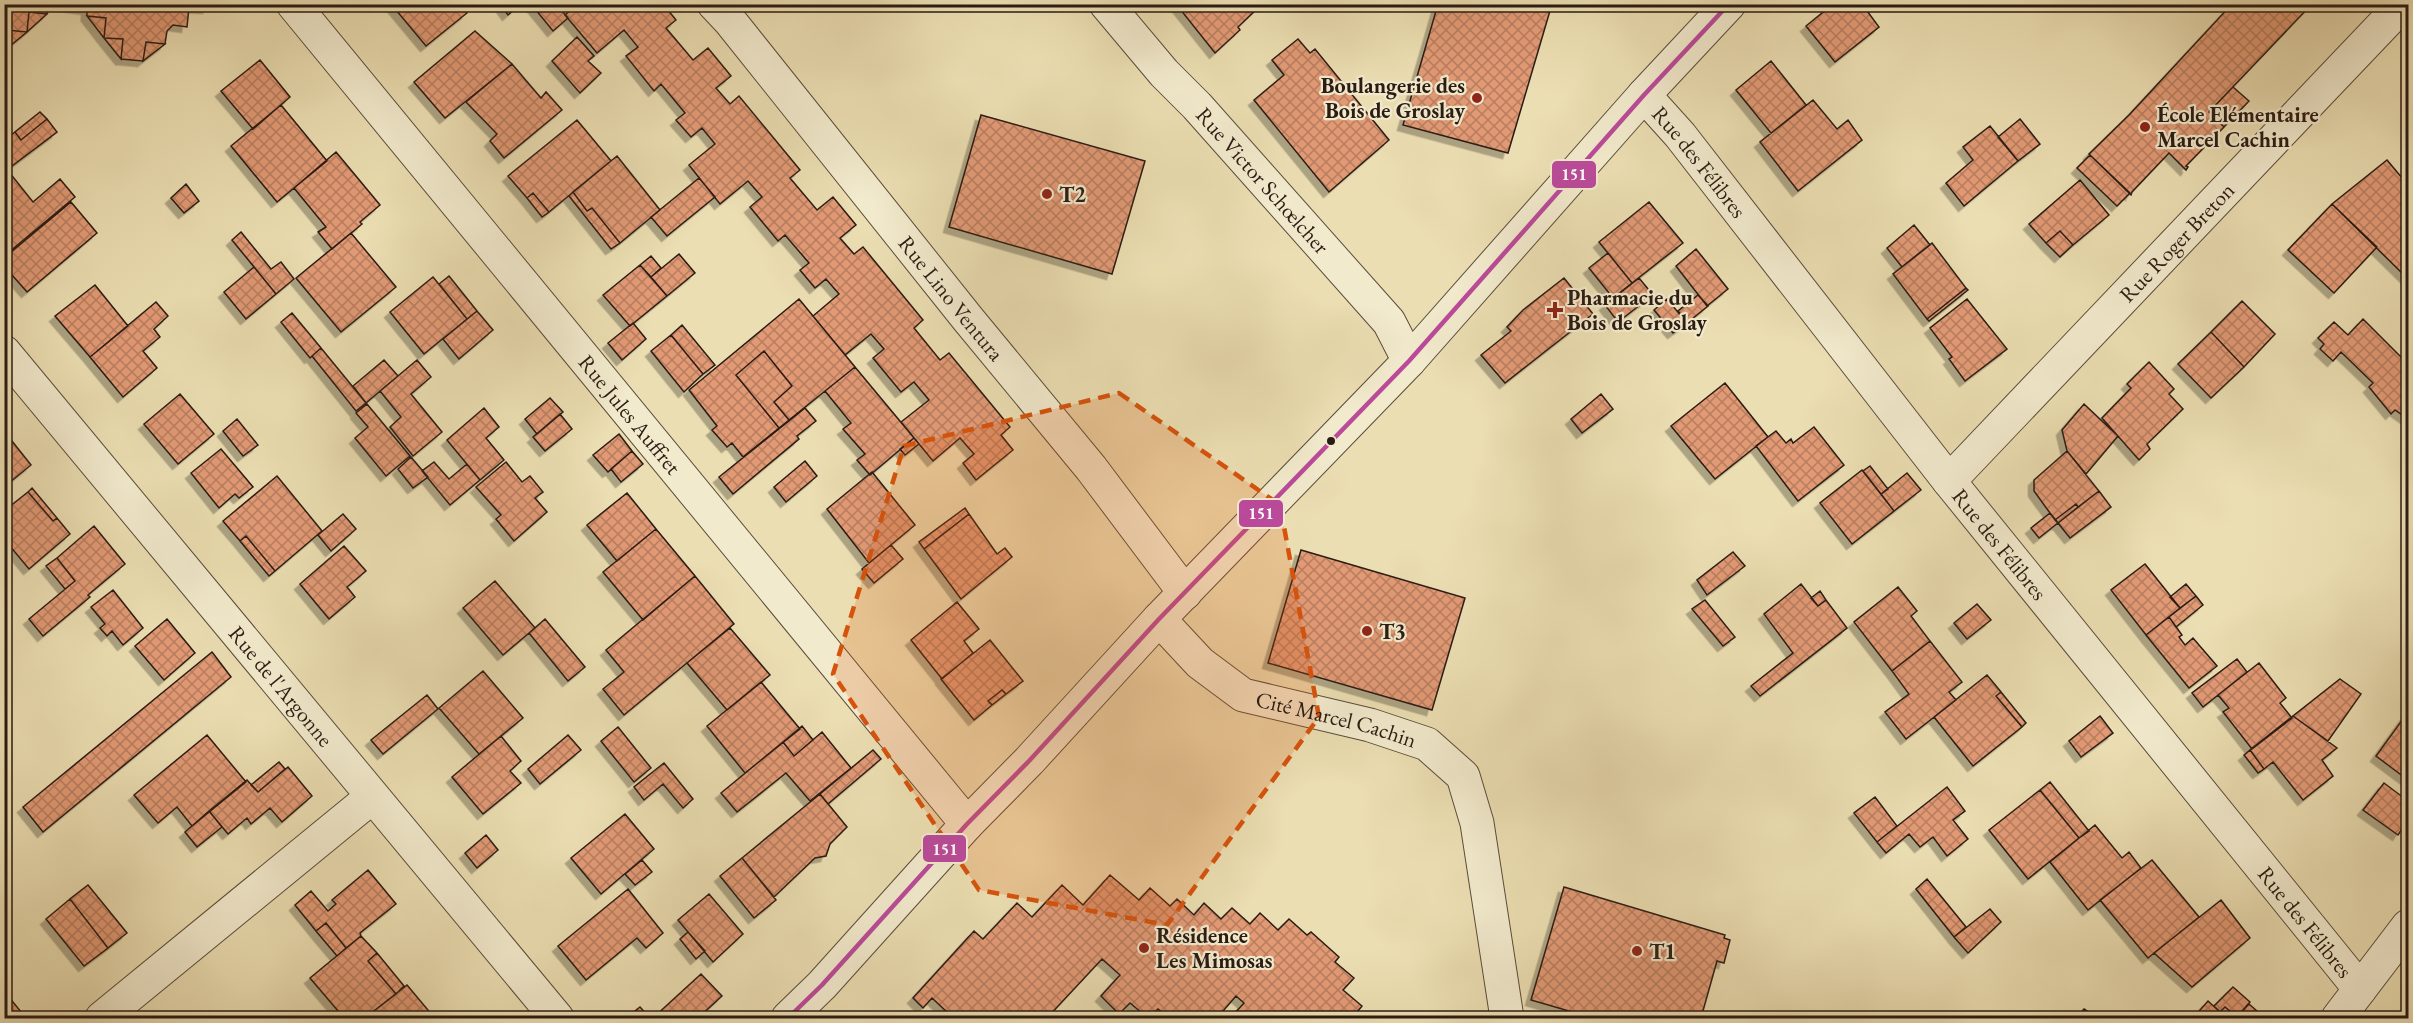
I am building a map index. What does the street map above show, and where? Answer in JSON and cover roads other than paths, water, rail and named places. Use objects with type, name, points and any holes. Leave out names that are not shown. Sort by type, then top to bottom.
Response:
[{"type":"street","name":"Rue Jules Auffret","points":[[293,4],[967,824]]},
{"type":"street","name":"Rue Lino Ventura","points":[[714,4],[1091,468],[1185,593]]},
{"type":"street","name":"Rue Victor Schœlcher","points":[[1106,4],[1164,73],[1197,106],[1389,322],[1409,361]]},
{"type":"street","points":[[788,1018],[822,985],[967,824],[1029,761],[1160,619],[1409,361],[1644,95],[1729,4]]},
{"type":"street","name":"Rue Roger Breton","points":[[1949,481],[2403,4]]},
{"type":"street","name":"Rue des Félibres","points":[[1644,95],[1687,144],[1949,481],[2360,989]]},
{"type":"street","name":"Rue de l'Argonne","points":[[4,352],[557,1018]]},
{"type":"street","name":"Cité Marcel Cachin","points":[[1160,619],[1200,663],[1243,695],[1370,725],[1427,744],[1463,776],[1477,823],[1507,1018]]},
{"type":"street","points":[[102,1018],[372,797]]},
{"type":"street","points":[[2338,1018],[2409,926]]},
{"type":"place","name":"Boulangerie des Bois de Groslay","points":[[1477,98]]},
{"type":"place","name":"École Elémentaire Marcel Cachin","points":[[2145,127]]},
{"type":"place","name":"T2","points":[[1047,194]]},
{"type":"place","name":"Pharmacie du Bois de Groslay","points":[[1555,310]]},
{"type":"place","name":"T3","points":[[1367,631]]},
{"type":"place","name":"Résidence Les Mimosas","points":[[1144,948]]},
{"type":"place","name":"T1","points":[[1637,951]]}]
